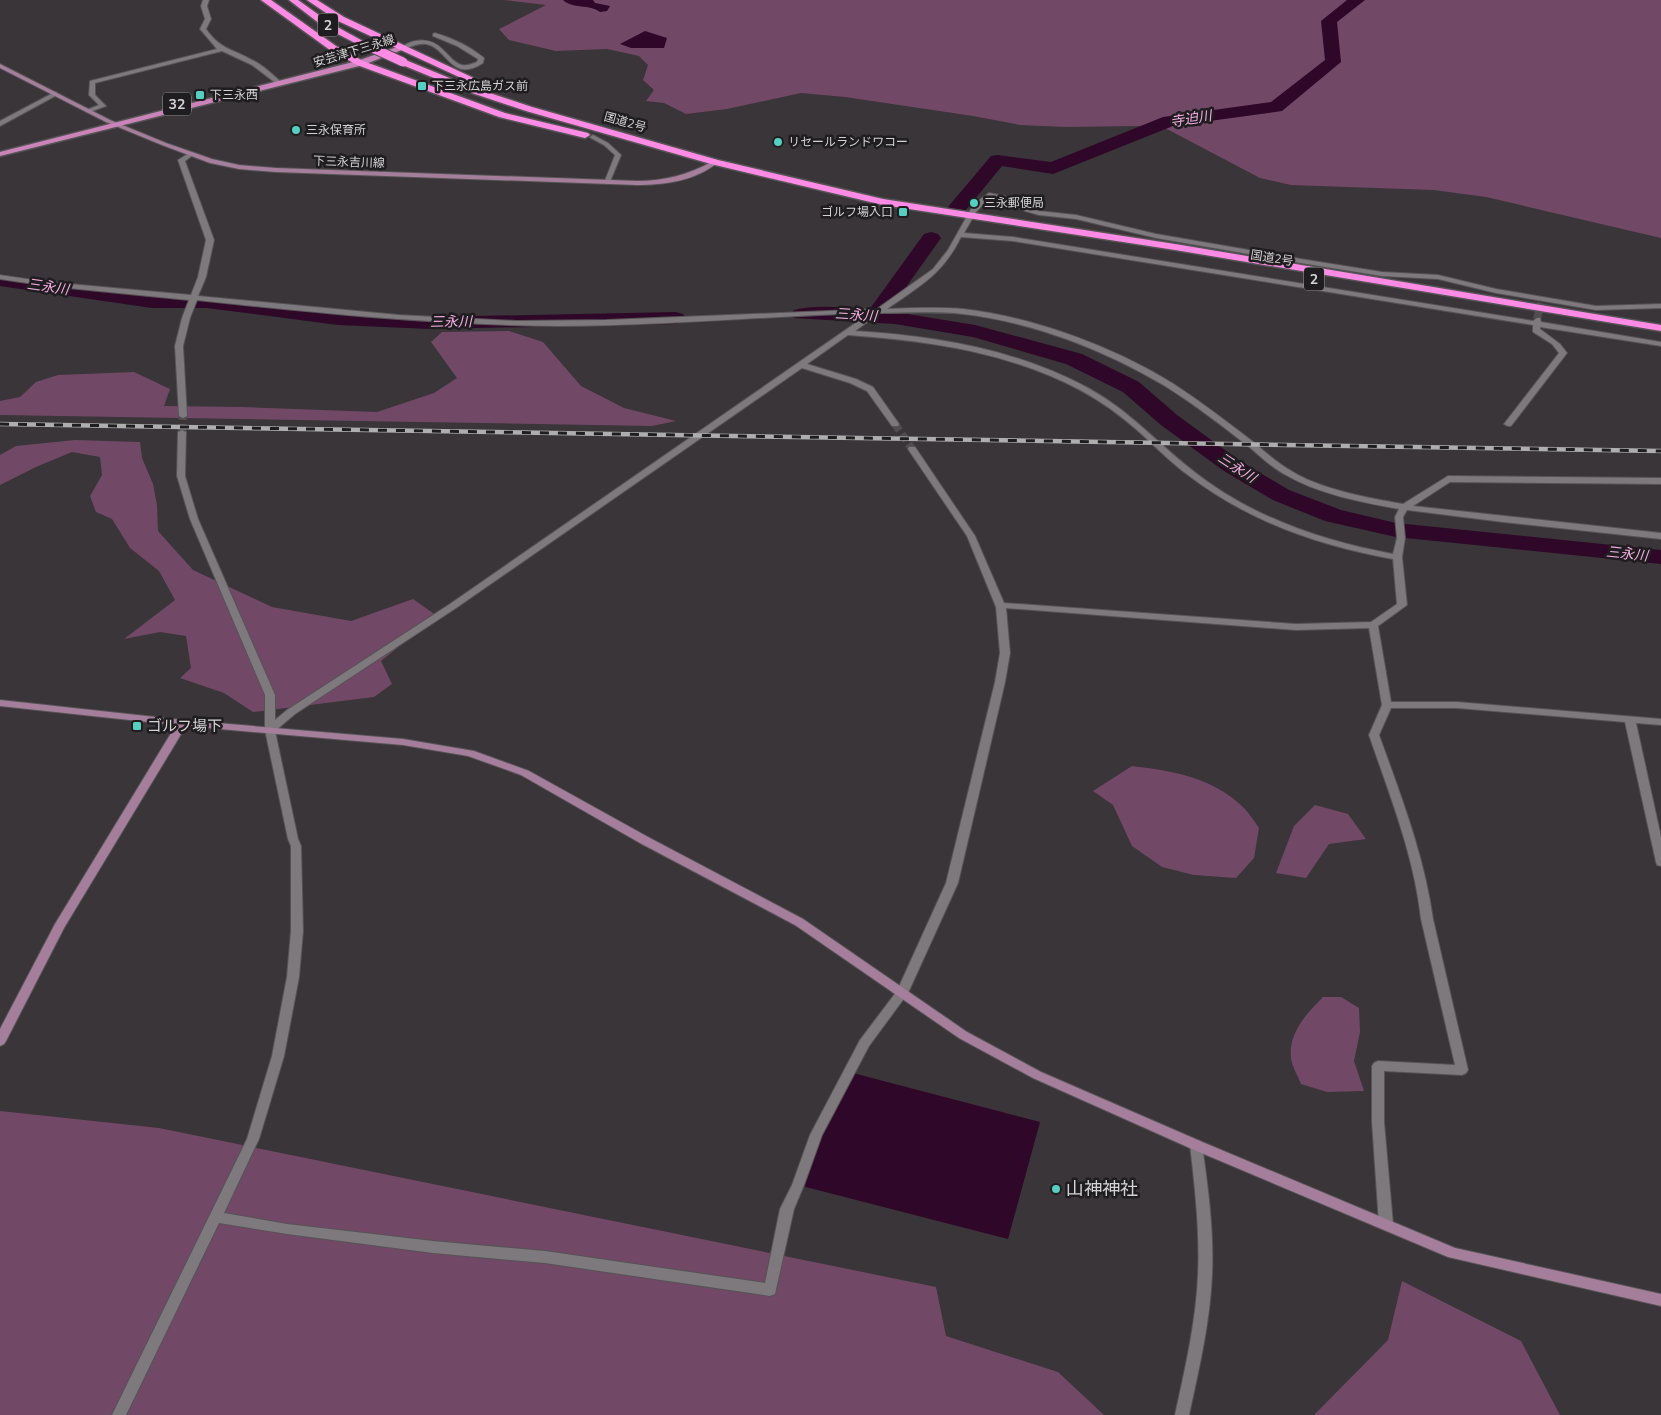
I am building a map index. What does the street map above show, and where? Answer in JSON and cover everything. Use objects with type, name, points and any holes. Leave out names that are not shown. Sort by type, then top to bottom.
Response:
[{"type":"highway","points":[[264,0],[333,48],[358,61],[502,115],[593,137],[663,148]]},
{"type":"highway","name":"国道2号","points":[[293,0],[327,25],[366,45],[466,88],[588,126],[715,162],[883,202],[1175,247],[1661,328]]},
{"type":"highway","points":[[312,0],[341,19],[481,84],[588,126]]},
{"type":"highway","name":"国道2号","points":[[969,216],[1228,265],[1661,335]]},
{"type":"main road","name":"安芸津下三永線","points":[[0,149],[276,82],[404,48]]},
{"type":"main road","name":"安芸津下三永線","points":[[0,154],[112,122]]},
{"type":"street","points":[[206,0],[204,6],[208,19],[203,29],[220,50],[250,61],[276,82]]},
{"type":"street","points":[[404,48],[423,42],[432,43],[438,47],[448,61],[459,66],[480,63],[481,58],[448,39],[436,35]]},
{"type":"street","points":[[88,111],[103,106],[92,95],[92,82],[220,50]]},
{"type":"street","name":"下三永吉川線","points":[[0,66],[112,122],[190,154],[210,161],[239,167],[606,183],[653,183],[675,181],[692,176],[715,162]]},
{"type":"street","points":[[0,124],[55,94]]},
{"type":"street","points":[[593,137],[606,144],[618,156],[606,183]]},
{"type":"street","points":[[183,416],[179,346],[186,318],[202,277],[210,240],[182,160],[190,154]]},
{"type":"street","points":[[270,730],[291,712],[453,606],[716,422],[879,312],[938,268],[960,235],[969,216],[984,198],[989,195],[996,195],[1027,210],[1076,217],[1156,236],[1382,274],[1438,277],[1496,291],[1596,308],[1661,306]]},
{"type":"street","points":[[960,235],[1013,239],[1476,312],[1661,344]]},
{"type":"street","points":[[0,277],[48,284],[383,316],[517,323],[642,322],[844,311],[918,310],[973,312],[1060,336],[1125,360],[1183,393],[1286,472],[1302,480],[1344,495],[1402,510],[1661,536]]},
{"type":"street","points":[[1508,424],[1564,353],[1559,344],[1544,338],[1536,330],[1537,322]]},
{"type":"street","points":[[848,333],[936,342],[1016,361],[1052,374],[1086,391],[1131,420],[1190,473],[1230,500],[1271,520],[1338,545],[1398,554]]},
{"type":"street","points":[[800,365],[852,381],[870,389],[895,424]]},
{"type":"street","points":[[120,1415],[253,1139],[278,1056],[293,977],[297,931],[296,846],[270,730],[270,695],[194,519],[181,476],[182,432]]},
{"type":"street","points":[[216,1217],[287,1229],[433,1248],[544,1257],[770,1290],[787,1209],[816,1135],[864,1043],[902,993],[952,883],[1000,682],[1005,653],[1001,607],[971,536],[912,449]]},
{"type":"street","points":[[1402,510],[1448,479],[1661,480]]},
{"type":"street","points":[[999,605],[1296,626],[1373,625],[1402,605],[1398,554],[1401,538],[1402,510]]},
{"type":"street","points":[[1373,625],[1387,706],[1374,735],[1404,822],[1425,894],[1427,919],[1462,1070],[1378,1066],[1378,1122],[1386,1224]]},
{"type":"street","points":[[0,703],[183,723],[403,742],[470,753],[525,773],[644,840],[798,922],[964,1035],[1037,1075],[1196,1145],[1454,1253],[1661,1300]]},
{"type":"street","points":[[1387,706],[1457,705],[1661,722]]},
{"type":"street","points":[[1630,720],[1661,862]]},
{"type":"street","points":[[0,1041],[59,927],[183,723]]},
{"type":"street","points":[[1182,1415],[1198,1336],[1205,1276],[1205,1230],[1196,1145]]},
{"type":"shaded area","points":[[504,0],[1661,0],[1661,238],[1486,197],[1433,190],[1291,185],[1260,178],[1165,128],[1142,126],[1065,127],[1020,125],[845,97],[801,93],[727,109],[686,114],[664,103],[646,101],[654,90],[643,80],[648,65],[639,56],[607,49],[556,51],[509,40],[499,29],[546,5]]},
{"type":"shaded area","points":[[563,0],[593,0],[595,3],[610,6],[607,11],[600,12],[591,8],[571,5]]},
{"type":"shaded area","points":[[645,31],[667,38],[664,48],[631,48],[620,44]]},
{"type":"shaded area","points":[[509,331],[543,342],[581,386],[624,408],[676,421],[652,426],[0,415],[0,401],[20,397],[36,382],[58,375],[134,372],[170,389],[164,406],[377,412],[434,393],[457,378],[431,342],[442,332]]},
{"type":"shaded area","points":[[75,440],[140,442],[142,458],[153,484],[157,505],[158,531],[193,570],[272,607],[351,621],[413,599],[437,616],[381,661],[392,684],[374,697],[253,712],[224,693],[180,678],[191,668],[186,636],[160,632],[124,639],[175,600],[159,571],[130,548],[112,519],[96,512],[90,496],[102,475],[100,457],[72,452],[0,485],[0,455],[16,446]]},
{"type":"shaded area","points":[[1132,766],[1177,773],[1205,782],[1231,797],[1245,809],[1259,828],[1254,858],[1236,878],[1194,875],[1162,867],[1132,846],[1113,805],[1093,791]]},
{"type":"shaded area","points":[[1315,805],[1348,814],[1366,839],[1329,844],[1306,878],[1276,873],[1294,826]]},
{"type":"shaded area","points":[[1323,997],[1341,997],[1359,1008],[1360,1032],[1354,1061],[1364,1091],[1327,1092],[1301,1084],[1295,1071],[1291,1058],[1292,1040],[1305,1017]]},
{"type":"shaded area","points":[[849,1072],[1040,1122],[1008,1239],[798,1185]]},
{"type":"shaded area","points":[[0,1111],[159,1128],[936,1287],[946,1336],[1058,1372],[1104,1415],[0,1415]]},
{"type":"shaded area","points":[[1402,1281],[1521,1341],[1560,1415],[1314,1415],[1388,1340]]},
{"type":"waterway","name":"寺迫川","points":[[958,207],[997,160],[1053,168],[1169,121],[1276,107],[1333,62],[1329,21],[1357,0]]},
{"type":"waterway","name":"寺迫川","points":[[874,317],[931,238]]},
{"type":"waterway","name":"三永川","points":[[0,280],[152,302],[207,302],[338,319],[430,323],[676,318]]},
{"type":"waterway","name":"三永川","points":[[801,314],[822,313],[874,317]]},
{"type":"waterway","name":"三永川","points":[[874,317],[895,318],[975,331],[1074,359],[1131,387],[1169,420],[1232,466],[1281,495],[1334,516],[1396,530],[1661,557]]},
{"type":"tunnel","points":[[1537,319],[1541,303]]},
{"type":"tunnel","points":[[182,432],[183,416]]},
{"type":"tunnel","points":[[895,424],[912,449]]},
{"type":"railway","points":[[0,424],[1661,451]]},
{"type":"place","name":"下三永広島ガス前","points":[[422,86]]},
{"type":"place","name":"下三永西","points":[[200,95]]},
{"type":"place","name":"三永保育所","points":[[296,130]]},
{"type":"place","name":"リセールランドワコー","points":[[778,142]]},
{"type":"place","name":"三永郵便局","points":[[974,203]]},
{"type":"place","name":"ゴルフ場入口","points":[[903,212]]},
{"type":"place","name":"ゴルフ場下","points":[[137,726]]},
{"type":"place","name":"山神神社","points":[[1056,1189]]}]
